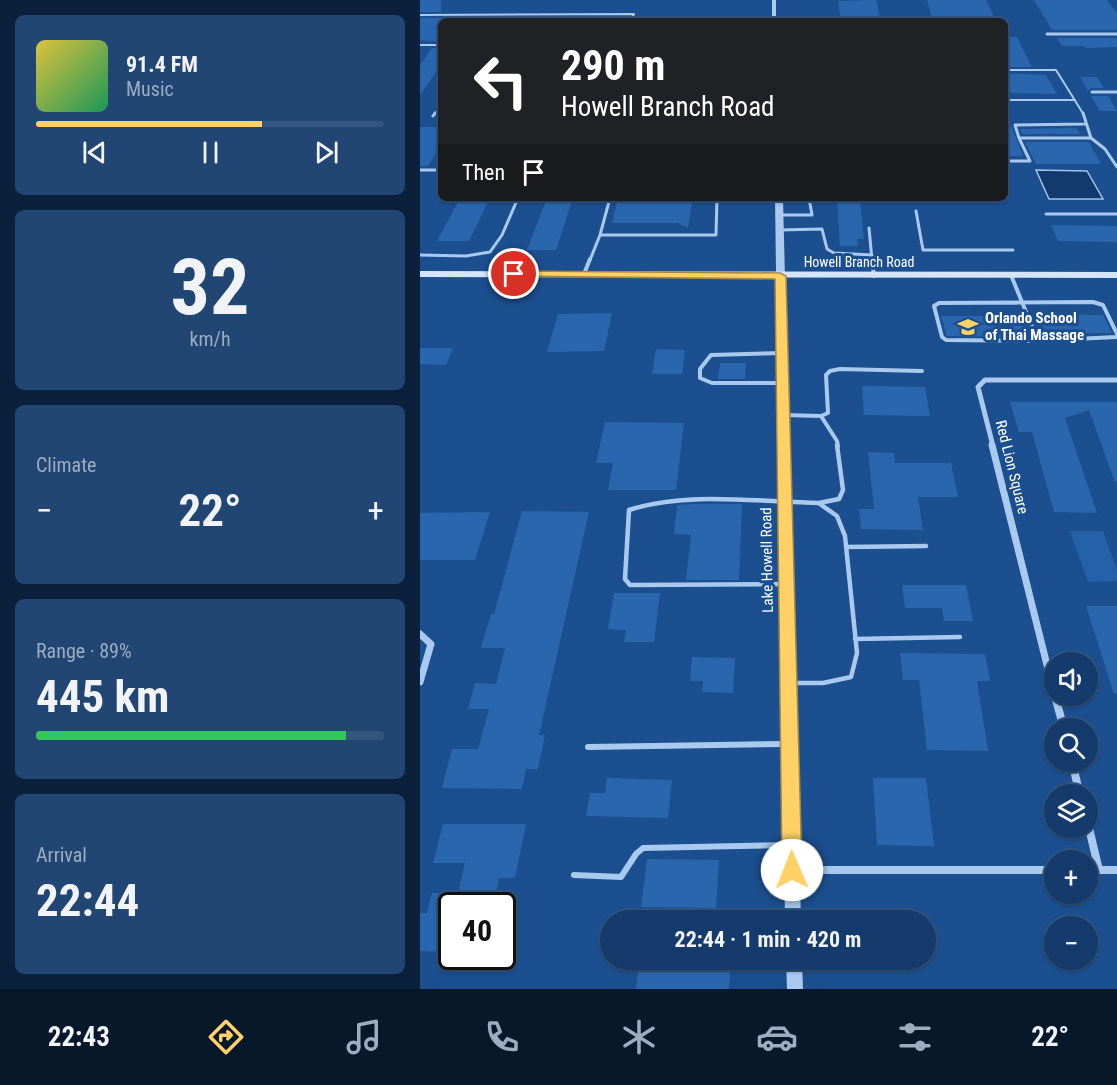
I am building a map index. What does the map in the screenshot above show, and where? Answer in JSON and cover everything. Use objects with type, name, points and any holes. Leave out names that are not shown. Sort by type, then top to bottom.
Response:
[{"type":"main road","name":"Howell Branch Road","points":[[420,274],[1117,276]]},
{"type":"street","points":[[774,0],[774,18]]},
{"type":"street","points":[[1047,34],[1117,34]]},
{"type":"street","points":[[1092,92],[1117,92]]},
{"type":"street","name":"Lake Howell Road","points":[[779,201],[793,910]]},
{"type":"street","name":"Red Lion Square","points":[[1044,652],[978,387],[985,380],[1117,380]]},
{"type":"street","points":[[420,634],[431,644],[420,682]]},
{"type":"street","points":[[1091,838],[1099,870],[1117,870]]},
{"type":"street","points":[[792,870],[1044,870]]},
{"type":"street","points":[[794,970],[795,989]]},
{"type":"lane","points":[[501,18],[503,14]]},
{"type":"lane","points":[[420,15],[634,14],[632,18]]},
{"type":"lane","points":[[420,45],[438,45]]},
{"type":"lane","points":[[1008,70],[1056,70],[1084,115],[1091,138],[1105,149],[1117,167]]},
{"type":"lane","points":[[1008,100],[1075,100]]},
{"type":"lane","points":[[1008,162],[1030,161],[1015,124],[1085,124]]},
{"type":"lane","points":[[1019,138],[1091,138]]},
{"type":"lane","points":[[420,170],[438,170]]},
{"type":"lane","points":[[420,255],[482,255],[492,251],[517,201]]},
{"type":"lane","points":[[584,274],[600,235],[609,201]]},
{"type":"lane","points":[[600,235],[716,235],[717,201]]},
{"type":"lane","points":[[779,214],[812,215],[810,201]]},
{"type":"lane","points":[[916,211],[923,250],[1013,250]]},
{"type":"lane","points":[[1046,213],[1117,214]]},
{"type":"lane","points":[[869,228],[874,276]]},
{"type":"lane","points":[[779,230],[822,229],[827,249],[834,253],[872,255]]},
{"type":"lane","points":[[1011,275],[1037,339]]},
{"type":"lane","points":[[1093,302],[1103,305],[1117,335],[946,340],[942,337],[934,306],[939,303],[1093,302]]},
{"type":"lane","points":[[781,353],[711,355],[700,369],[700,378],[712,383],[781,383]]},
{"type":"lane","points":[[782,416],[821,416],[828,413],[826,375],[830,371],[840,369],[922,371]]},
{"type":"lane","points":[[786,584],[630,585],[626,579],[629,510],[638,505],[669,503],[784,501],[828,503],[838,499],[843,490],[836,437],[821,416]]},
{"type":"lane","points":[[788,683],[823,683],[851,676],[857,653],[846,547],[841,522],[831,508],[816,502]]},
{"type":"lane","points":[[846,547],[926,546]]},
{"type":"lane","points":[[855,639],[960,637]]},
{"type":"lane","points":[[588,747],[789,744]]},
{"type":"lane","points":[[574,875],[621,877],[629,869],[632,857],[643,848],[791,845]]},
{"type":"shaded area","points":[[1036,170],[1087,171],[1103,199],[1049,199]]},
{"type":"shaded area","points":[[1070,531],[1103,531],[1117,570],[1117,581],[1088,582]]},
{"type":"building","points":[[420,0],[441,0],[441,12],[420,12]]},
{"type":"building","points":[[876,0],[880,17],[840,16],[838,1]]},
{"type":"building","points":[[927,0],[986,0],[995,18],[932,18]]},
{"type":"building","points":[[1034,0],[1107,0],[1117,13],[1117,30],[1052,30]]},
{"type":"building","points":[[420,18],[438,18],[438,42],[420,40]]},
{"type":"building","points":[[1008,37],[1017,37],[1032,67],[1008,67]]},
{"type":"building","points":[[1057,38],[1117,38],[1117,47],[1062,46]]},
{"type":"building","points":[[432,48],[438,48],[438,69],[420,95],[420,65]]},
{"type":"building","points":[[1008,73],[1046,75],[1057,94],[1008,93]]},
{"type":"building","points":[[1080,77],[1097,77],[1104,88],[1091,88],[1088,91]]},
{"type":"building","points":[[1091,96],[1108,96],[1117,111],[1100,111]]},
{"type":"building","points":[[1008,126],[1011,126],[1023,156],[1008,156]]},
{"type":"building","points":[[420,127],[438,127],[438,150],[428,166],[420,166]]},
{"type":"building","points":[[1076,128],[1080,134],[1022,134],[1020,129]]},
{"type":"building","points":[[1025,142],[1089,142],[1101,164],[1036,164]]},
{"type":"building","points":[[458,201],[489,201],[469,241],[437,241]]},
{"type":"building","points":[[546,201],[572,201],[556,250],[527,250]]},
{"type":"building","points":[[617,201],[692,201],[688,228],[678,223],[612,223]]},
{"type":"building","points":[[837,201],[860,201],[864,239],[857,239],[858,246],[840,246]]},
{"type":"building","points":[[1051,225],[1117,226],[1117,242],[1058,241]]},
{"type":"building","points":[[612,313],[604,351],[547,352],[558,314]]},
{"type":"building","points":[[1039,314],[1103,315],[1112,333],[1040,334],[1032,316]]},
{"type":"building","points":[[941,316],[1023,316],[1031,334],[1026,334],[1027,337],[947,336]]},
{"type":"building","points":[[420,348],[453,348],[446,365],[420,364]]},
{"type":"building","points":[[656,349],[685,350],[682,374],[652,374]]},
{"type":"building","points":[[720,363],[746,363],[745,379],[718,379]]},
{"type":"building","points":[[862,386],[925,387],[930,416],[864,415]]},
{"type":"building","points":[[1010,402],[1117,402],[1117,481],[1115,482],[1089,410],[1065,418],[1097,513],[1054,512],[1032,432],[1019,432]]},
{"type":"building","points":[[605,422],[684,423],[676,490],[608,490],[613,463],[596,463]]},
{"type":"building","points":[[868,452],[894,453],[895,463],[951,463],[958,497],[918,497],[923,530],[861,529],[859,509],[874,509]]},
{"type":"building","points":[[742,504],[739,580],[686,580],[691,535],[674,534],[677,505]]},
{"type":"building","points":[[522,511],[589,512],[539,735],[545,735],[538,769],[526,769],[522,789],[442,788],[452,749],[478,749],[489,709],[468,709],[475,683],[496,684],[505,648],[481,648],[491,614],[494,614]]},
{"type":"building","points":[[490,512],[475,560],[420,560],[420,513]]},
{"type":"building","points":[[902,585],[966,585],[973,621],[944,621],[942,608],[905,608]]},
{"type":"building","points":[[614,593],[660,593],[654,642],[624,642],[626,630],[608,629]]},
{"type":"building","points":[[1086,606],[1117,606],[1117,693],[1114,694]]},
{"type":"building","points":[[900,653],[985,654],[990,681],[977,681],[988,751],[927,750],[919,680],[903,680]]},
{"type":"building","points":[[692,657],[735,658],[733,693],[702,692],[703,681],[690,681]]},
{"type":"building","points":[[607,778],[672,780],[668,818],[586,816],[590,793],[605,793]]},
{"type":"building","points":[[873,778],[926,778],[934,846],[877,845]]},
{"type":"building","points":[[443,824],[526,824],[515,878],[499,878],[496,892],[458,892],[465,863],[433,863]]},
{"type":"building","points":[[647,859],[719,860],[716,908],[641,907]]},
{"type":"building","points":[[432,893],[438,893],[438,952],[420,951],[420,913],[427,913]]},
{"type":"building","points":[[638,970],[730,970],[729,989],[636,989]]},
{"type":"place","name":"Orlando School of Thai Massage","points":[[968,327]]},
{"type":"route","points":[[514,274],[780,276],[792,870]]}]
